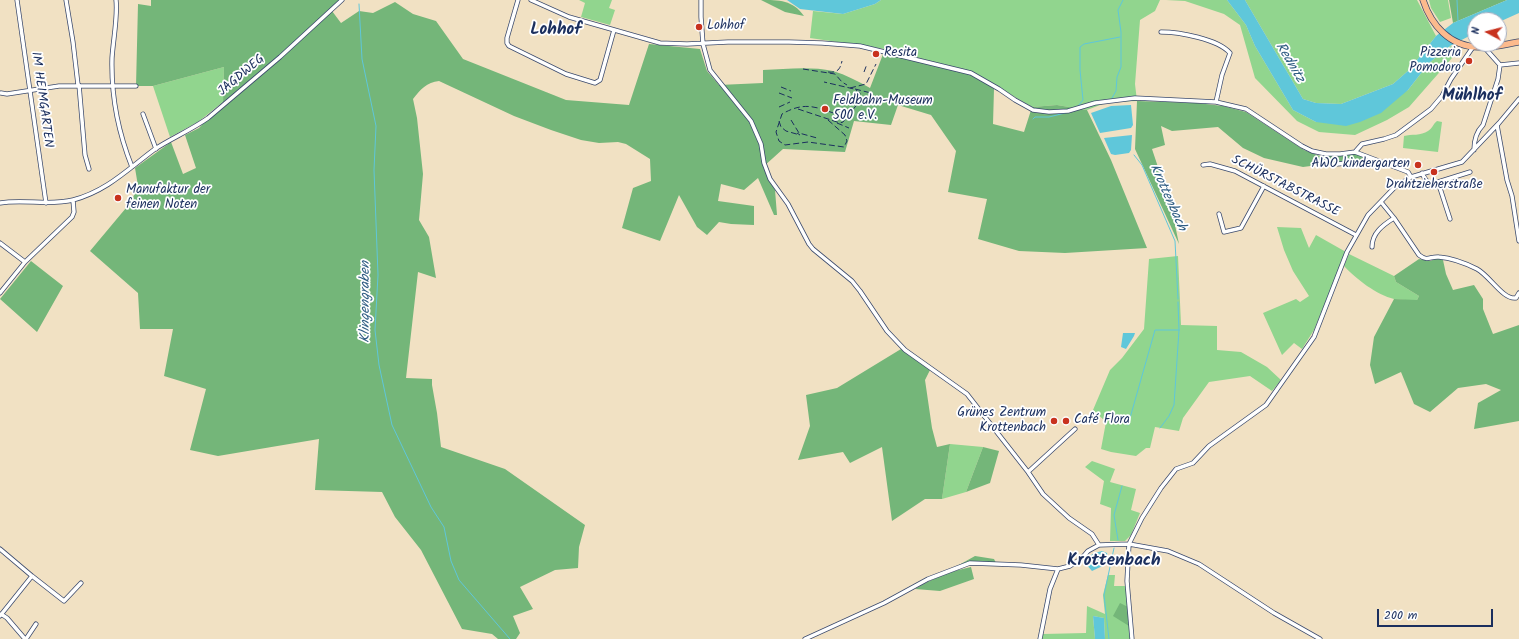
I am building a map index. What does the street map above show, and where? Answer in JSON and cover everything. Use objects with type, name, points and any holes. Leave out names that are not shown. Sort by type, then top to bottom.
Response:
[{"type":"main road","points":[[1423,0],[1430,17],[1440,30],[1453,40],[1467,46]]},
{"type":"main road","points":[[1507,44],[1519,42]]},
{"type":"street","name":"IM HEIMGARTEN","points":[[17,0],[46,203]]},
{"type":"street","points":[[66,0],[73,42],[85,155],[90,169]]},
{"type":"street","points":[[116,0],[112,58],[113,87],[118,126],[132,167]]},
{"type":"street","name":"JAGDWEG","points":[[0,203],[46,203],[72,200],[97,192],[156,149],[208,118],[280,57],[342,0]]},
{"type":"street","points":[[518,0],[506,38],[509,46],[566,74],[588,81],[595,83],[600,80],[614,30]]},
{"type":"street","points":[[531,0],[569,17],[660,43],[703,44],[728,42],[793,42],[860,46],[971,73],[999,88],[1015,100],[1033,110],[1044,112],[1068,111],[1095,103],[1135,98],[1216,102],[1246,109],[1312,151],[1326,154],[1355,152],[1408,172],[1411,177]]},
{"type":"street","points":[[701,0],[703,44],[710,70],[751,120],[761,144],[764,163],[770,179],[788,204],[809,244],[852,281],[887,331],[905,350],[967,394],[1028,472],[1043,494],[1068,518],[1092,534],[1099,545]]},
{"type":"street","points":[[1161,32],[1193,36],[1210,41],[1230,53],[1222,75],[1216,102]]},
{"type":"street","points":[[1355,152],[1362,144],[1396,135],[1431,109],[1442,96],[1467,52]]},
{"type":"street","points":[[1474,150],[1474,144],[1479,128],[1483,124],[1498,79],[1500,65],[1488,52]]},
{"type":"street","points":[[1500,65],[1519,63]]},
{"type":"street","points":[[1,92],[7,94],[59,86],[78,85],[113,87],[136,86]]},
{"type":"street","points":[[1132,639],[1127,581],[1129,544],[1142,518],[1176,469],[1193,463],[1210,445],[1250,418],[1266,405],[1314,337],[1347,252],[1368,215],[1395,187],[1411,177],[1462,162],[1519,99]]},
{"type":"street","points":[[143,114],[156,149]]},
{"type":"street","points":[[1497,125],[1507,180],[1512,196],[1519,241]]},
{"type":"street","points":[[1337,164],[1362,162],[1378,165],[1384,163]]},
{"type":"street","name":"SCHÜRSTABSTRASSE","points":[[1203,165],[1210,164],[1235,170],[1356,235]]},
{"type":"street","points":[[1422,174],[1428,183],[1432,184],[1470,172]]},
{"type":"street","points":[[1438,182],[1450,219]]},
{"type":"street","points":[[1219,214],[1224,232],[1241,228],[1264,186]]},
{"type":"street","points":[[0,292],[25,262],[72,217],[74,212],[72,200]]},
{"type":"street","points":[[1381,202],[1394,218],[1418,255],[1422,258],[1429,259],[1439,257],[1473,267],[1483,272],[1505,295],[1511,299],[1516,298],[1519,293]]},
{"type":"street","points":[[1372,247],[1372,240],[1381,227],[1394,218]]},
{"type":"street","points":[[0,243],[25,262]]},
{"type":"street","points":[[1028,472],[1075,429]]},
{"type":"street","points":[[805,639],[884,603],[928,579],[970,563],[1021,565],[1058,569],[1070,566],[1082,558],[1088,551],[1099,545],[1129,544],[1168,551],[1199,564],[1274,613],[1320,639]]},
{"type":"street","points":[[0,549],[64,601],[82,583]]},
{"type":"street","points":[[1040,639],[1050,589],[1058,569]]},
{"type":"street","points":[[32,576],[1,615],[7,618],[26,639],[36,624]]},
{"type":"green space","points":[[151,0],[341,0],[332,11],[341,23],[359,11],[373,13],[395,2],[413,14],[436,21],[463,59],[566,100],[629,105],[649,44],[700,49],[707,71],[719,85],[763,83],[763,70],[807,68],[824,69],[843,74],[870,88],[885,49],[972,72],[994,89],[993,124],[1024,132],[1032,107],[1057,105],[1087,110],[1111,160],[1147,248],[1065,253],[1019,251],[978,239],[987,199],[948,192],[956,151],[931,115],[898,105],[891,125],[854,121],[845,152],[783,149],[763,167],[775,190],[777,215],[774,215],[758,178],[744,190],[721,184],[718,201],[754,206],[754,225],[719,222],[707,235],[697,227],[679,195],[660,241],[622,228],[633,188],[651,181],[650,159],[626,144],[618,142],[599,143],[581,140],[551,130],[514,116],[439,81],[427,85],[413,99],[417,118],[423,174],[419,220],[429,237],[436,278],[418,272],[406,378],[432,379],[441,447],[505,469],[585,525],[579,547],[578,568],[555,570],[520,587],[533,609],[513,616],[520,633],[516,639],[498,639],[492,634],[462,629],[421,550],[395,517],[382,492],[315,490],[319,439],[218,456],[190,450],[206,389],[164,376],[173,329],[140,329],[138,293],[90,251],[131,202],[138,186],[135,168],[171,142],[183,174],[196,168],[185,135],[199,128],[223,102],[224,67],[153,86],[136,86],[138,4],[151,6]]},
{"type":"green space","points":[[579,0],[612,0],[609,8],[615,10],[610,25],[581,17],[585,3]]},
{"type":"green space","points":[[761,0],[785,2],[795,7],[804,16],[785,12]]},
{"type":"green space","points":[[881,0],[1160,0],[1155,11],[1140,20],[1135,84],[1137,101],[1108,102],[1087,110],[1057,105],[1032,107],[972,72],[885,49],[810,38],[813,11],[843,14],[875,4]]},
{"type":"green space","points":[[1166,0],[1227,0],[1246,25],[1255,46],[1293,110],[1316,122],[1408,90],[1429,63],[1450,46],[1459,50],[1409,107],[1387,120],[1355,135],[1319,132],[1297,121],[1255,78],[1240,25],[1224,14],[1185,1]]},
{"type":"green space","points":[[1245,0],[1417,0],[1436,36],[1409,70],[1393,84],[1341,104],[1316,103],[1303,99]]},
{"type":"green space","points":[[1429,0],[1448,0],[1451,18],[1440,22],[1431,8]]},
{"type":"green space","points":[[1449,0],[1507,0],[1479,12],[1467,12],[1467,17],[1453,23]]},
{"type":"green space","points":[[224,67],[223,102],[198,122],[170,137],[153,86]]},
{"type":"green space","points":[[1137,101],[1197,103],[1223,106],[1246,112],[1304,150],[1320,156],[1339,156],[1355,153],[1376,161],[1375,163],[1356,160],[1303,167],[1264,158],[1243,148],[1218,127],[1172,131],[1161,126],[1165,145],[1152,149],[1171,206],[1179,244],[1135,149]]},
{"type":"green space","points":[[1437,121],[1442,122],[1438,152],[1403,148],[1404,136],[1425,133],[1431,129]]},
{"type":"green space","points":[[1277,227],[1301,228],[1309,248],[1316,235],[1346,252],[1314,330],[1302,349],[1294,343],[1282,355],[1263,313],[1296,299],[1300,302],[1309,296],[1293,271],[1284,250]]},
{"type":"green space","points":[[1349,254],[1394,276],[1396,282],[1419,296],[1417,300],[1394,299],[1387,297],[1367,286],[1344,266]]},
{"type":"green space","points":[[1178,256],[1181,325],[1217,326],[1217,350],[1241,352],[1267,367],[1281,380],[1272,391],[1250,376],[1209,382],[1183,418],[1179,431],[1155,427],[1150,448],[1146,448],[1136,456],[1101,449],[1106,422],[1093,410],[1110,370],[1122,358],[1144,329],[1149,259]]},
{"type":"green space","points":[[1438,258],[1443,260],[1446,274],[1453,290],[1474,285],[1483,299],[1483,309],[1493,334],[1519,325],[1519,421],[1474,429],[1478,403],[1501,390],[1486,384],[1458,388],[1430,412],[1414,404],[1401,372],[1375,384],[1370,365],[1374,337],[1394,299],[1417,300],[1419,296],[1396,282],[1394,276],[1419,259],[1430,261]]},
{"type":"green space","points":[[31,261],[63,286],[37,332],[0,299]]},
{"type":"green space","points":[[901,349],[930,370],[925,380],[932,428],[937,447],[950,444],[942,499],[925,499],[892,521],[882,447],[850,463],[843,452],[798,460],[810,426],[806,395],[837,388]]},
{"type":"green space","points":[[950,444],[983,447],[966,492],[942,499]]},
{"type":"green space","points":[[983,447],[999,451],[990,483],[966,492]]},
{"type":"green space","points":[[1092,461],[1115,469],[1110,482],[1136,489],[1131,510],[1140,513],[1131,535],[1125,541],[1110,541],[1111,508],[1100,504],[1104,481],[1085,467]]},
{"type":"green space","points":[[975,556],[994,559],[996,563],[972,562],[957,566]]},
{"type":"green space","points":[[971,567],[974,579],[940,591],[915,589],[942,575]]},
{"type":"green space","points":[[1108,575],[1115,575],[1114,586],[1126,586],[1130,639],[1105,639],[1104,618],[1093,616],[1095,639],[1042,639],[1043,634],[1086,633],[1087,606],[1105,614],[1103,595]]},
{"type":"green space","points":[[1120,603],[1128,607],[1129,626],[1113,616]]},
{"type":"water","points":[[787,0],[881,0],[875,4],[843,14],[800,9]]},
{"type":"water","points":[[1227,0],[1245,0],[1303,99],[1316,103],[1341,104],[1393,84],[1409,70],[1436,36],[1453,23],[1467,17],[1467,37],[1450,46],[1429,63],[1408,90],[1381,113],[1346,126],[1316,122],[1293,110],[1255,46],[1246,25]]},
{"type":"water","points":[[1507,0],[1519,0],[1519,13],[1507,18],[1507,12],[1479,12]]},
{"type":"water","points":[[1131,105],[1133,125],[1131,128],[1100,133],[1091,113],[1111,106]]},
{"type":"water","points":[[1132,135],[1131,150],[1129,153],[1115,155],[1111,154],[1104,138]]},
{"type":"water","points":[[1123,333],[1135,333],[1126,349],[1121,347]]},
{"type":"water","points":[[1102,551],[1107,553],[1109,563],[1092,571],[1085,563],[1086,560],[1092,555]]},
{"type":"water","points":[[1093,616],[1104,618],[1105,639],[1095,639]]},
{"type":"waterway","name":"Krottenbach","points":[[1112,98],[1116,91],[1117,77],[1121,67],[1121,32],[1118,10],[1123,0]]},
{"type":"waterway","points":[[1457,0],[1458,21]]},
{"type":"waterway","name":"Klingengraben","points":[[359,4],[362,59],[376,126],[374,170],[378,275],[375,330],[379,365],[392,425],[431,507],[444,527],[451,561],[459,580],[510,639]]},
{"type":"waterway","points":[[1078,106],[1083,100],[1080,70],[1080,47],[1084,44],[1120,37]]},
{"type":"waterway","points":[[1033,119],[1035,117],[1049,117],[1065,113]]},
{"type":"waterway","name":"Krottenbach","points":[[1134,155],[1142,165],[1175,241],[1178,299]]},
{"type":"waterway","points":[[1160,428],[1169,416],[1174,405],[1179,330],[1178,302]]},
{"type":"waterway","points":[[1128,425],[1155,330],[1179,330]]},
{"type":"waterway","points":[[1118,540],[1114,515],[1122,486]]},
{"type":"waterway","points":[[1109,639],[1104,595],[1114,548]]},
{"type":"railway","points":[[828,72],[838,70],[842,61]]},
{"type":"railway","points":[[864,72],[867,64]]},
{"type":"railway","points":[[850,88],[866,84],[876,64]]},
{"type":"railway","points":[[803,69],[835,74],[847,85]]},
{"type":"railway","points":[[798,109],[840,123],[843,122],[859,102],[860,93],[854,89],[824,82]]},
{"type":"railway","points":[[781,87],[791,91]]},
{"type":"railway","points":[[855,89],[871,93]]},
{"type":"railway","points":[[779,93],[792,98]]},
{"type":"railway","points":[[779,107],[790,102]]},
{"type":"railway","points":[[828,120],[845,135],[847,141],[844,147],[808,142],[785,145],[779,141],[776,132],[782,114],[804,106],[817,108],[839,115]]},
{"type":"railway","points":[[791,120],[799,133],[817,138]]},
{"type":"railway","points":[[779,121],[781,127],[786,131],[800,135],[797,133]]},
{"type":"railway","points":[[837,123],[849,128]]},
{"type":"place","name":"Lohhof","points":[[699,27]]},
{"type":"place","name":"Resita","points":[[876,54]]},
{"type":"place","name":"Pizzeria Pomodoro","points":[[1469,61]]},
{"type":"place","name":"Feldbahn-Museum 500 e.V.","points":[[825,109]]},
{"type":"place","name":"AWO kindergarten","points":[[1418,165]]},
{"type":"place","name":"Drahtzieherstraße","points":[[1434,172]]},
{"type":"place","name":"Manufaktur der feinen Noten","points":[[118,198]]},
{"type":"place","name":"Grünes Zentrum Krottenbach","points":[[1054,421]]},
{"type":"place","name":"Café Flora","points":[[1066,421]]},
{"type":"district","name":"Lohhof","points":[[556,31]]},
{"type":"district","name":"Mühlhof","points":[[1472,97]]},
{"type":"district","name":"Krottenbach","points":[[1114,562]]},
{"type":"water label","name":"Rednitz","points":[[1289,63]]}]
